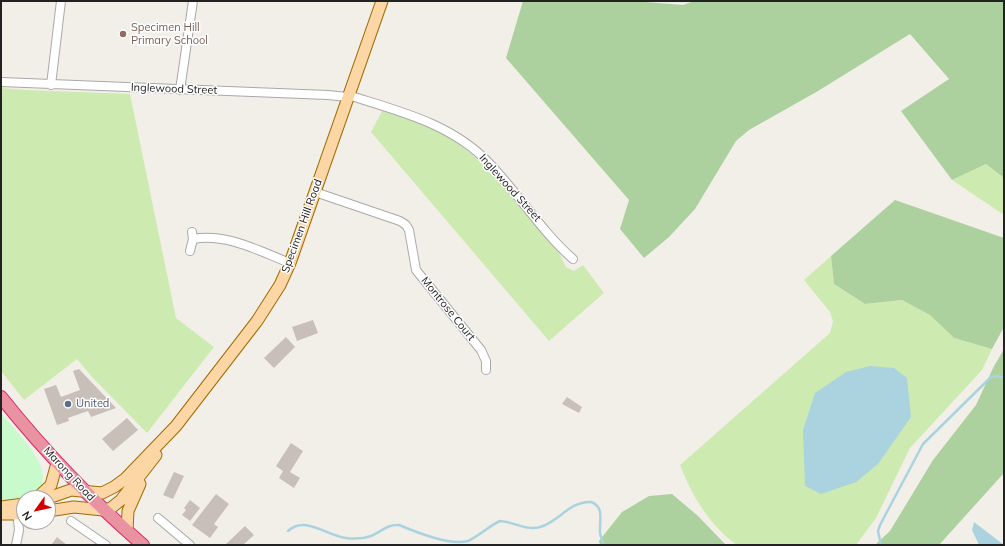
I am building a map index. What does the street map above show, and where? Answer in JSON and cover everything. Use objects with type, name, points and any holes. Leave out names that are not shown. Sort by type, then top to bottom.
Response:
[{"type":"highway","name":"Marong Road","points":[[1,397],[57,463],[103,510],[143,545]]},
{"type":"main road","name":"Specimen Hill Road","points":[[56,495],[68,490],[102,493],[118,484],[176,426],[257,321],[280,285],[290,262],[382,1]]},
{"type":"main road","name":"Specimen Hill Road","points":[[103,510],[111,508],[117,503],[168,440],[176,426]]},
{"type":"main road","points":[[46,490],[51,485],[57,463]]},
{"type":"main road","points":[[127,531],[129,509],[147,467]]},
{"type":"main road","points":[[56,509],[74,506],[103,510]]},
{"type":"main road","points":[[1,507],[16,509]]},
{"type":"main road","points":[[1,514],[16,511]]},
{"type":"street","points":[[51,85],[61,1]]},
{"type":"street","points":[[180,90],[193,1]]},
{"type":"street","name":"Inglewood Street","points":[[1,82],[348,96],[425,120],[465,142],[489,162],[573,258]]},
{"type":"street","name":"Montrose Court","points":[[315,192],[400,221],[406,225],[416,270],[481,350],[486,361],[486,370]]},
{"type":"street","points":[[190,251],[192,235],[213,237],[227,239],[290,262]]},
{"type":"street","points":[[158,518],[190,545]]},
{"type":"street","points":[[71,521],[106,545]]},
{"type":"street","points":[[16,545],[19,530]]},
{"type":"green space","points":[[523,1],[633,1],[683,5],[694,1],[1004,1],[1004,178],[986,164],[952,180],[901,111],[949,79],[910,34],[818,91],[749,130],[736,141],[695,209],[669,237],[644,258],[620,229],[629,200],[506,58]]},
{"type":"green space","points":[[1,88],[130,94],[176,318],[214,347],[147,433],[92,377],[77,359],[24,400],[1,371]]},
{"type":"green space","points":[[382,111],[415,121],[434,129],[453,140],[471,154],[487,168],[517,202],[559,253],[566,267],[574,271],[583,265],[604,293],[549,341],[371,132]]},
{"type":"green space","points":[[986,164],[1004,178],[1004,215],[952,180]]},
{"type":"green space","points":[[895,200],[1004,238],[1004,327],[992,349],[954,338],[930,315],[902,300],[865,304],[834,284],[831,256]]},
{"type":"green space","points":[[831,256],[834,284],[865,304],[902,300],[930,315],[954,338],[992,349],[982,370],[910,448],[876,518],[856,545],[737,545],[710,520],[690,488],[680,465],[830,333],[833,321],[830,312],[804,280]]},
{"type":"green space","points":[[1004,349],[1004,473],[939,545],[875,545],[890,531],[933,460],[976,405],[993,368]]},
{"type":"green space","points":[[1,413],[24,440],[39,462],[42,473],[42,483],[37,490],[16,490],[16,500],[1,502]]},
{"type":"green space","points":[[672,494],[698,516],[726,545],[600,545],[599,541],[622,512],[649,496]]},
{"type":"water","points":[[870,366],[894,368],[907,378],[911,417],[878,464],[856,482],[821,494],[805,486],[803,430],[815,393],[846,372]]},
{"type":"water","points":[[974,522],[1004,545],[979,545],[972,530]]},
{"type":"building","points":[[313,320],[318,333],[297,341],[292,327]]},
{"type":"building","points":[[286,337],[295,347],[274,368],[264,358]]},
{"type":"building","points":[[79,369],[116,408],[91,417],[88,411],[68,418],[69,421],[57,425],[44,389],[56,385],[61,397],[80,390],[73,371]]},
{"type":"building","points":[[567,397],[582,407],[579,413],[562,404]]},
{"type":"building","points":[[127,418],[138,430],[113,451],[102,439]]},
{"type":"building","points":[[291,443],[303,451],[290,472],[300,478],[294,488],[279,478],[283,471],[276,466]]},
{"type":"building","points":[[174,472],[184,476],[173,499],[163,495]]},
{"type":"building","points":[[216,494],[229,504],[214,524],[218,527],[210,538],[192,525]]},
{"type":"building","points":[[190,500],[200,508],[190,521],[182,515],[186,510],[184,508]]},
{"type":"building","points":[[245,526],[254,535],[243,545],[226,544]]},
{"type":"building","points":[[57,537],[67,545],[52,544]]},
{"type":"waterway","points":[[881,545],[878,531],[880,525],[923,444],[991,377],[997,376],[1004,378]]},
{"type":"waterway","points":[[288,531],[302,525],[339,536],[349,538],[365,538],[391,526],[399,525],[433,538],[452,542],[461,542],[472,539],[500,521],[530,528],[540,527],[553,521],[576,505],[591,502],[595,504],[600,511],[600,533],[604,545]]},
{"type":"place","name":"Specimen Hill Primary School","points":[[123,34]]},
{"type":"place","name":"United","points":[[68,404]]}]
